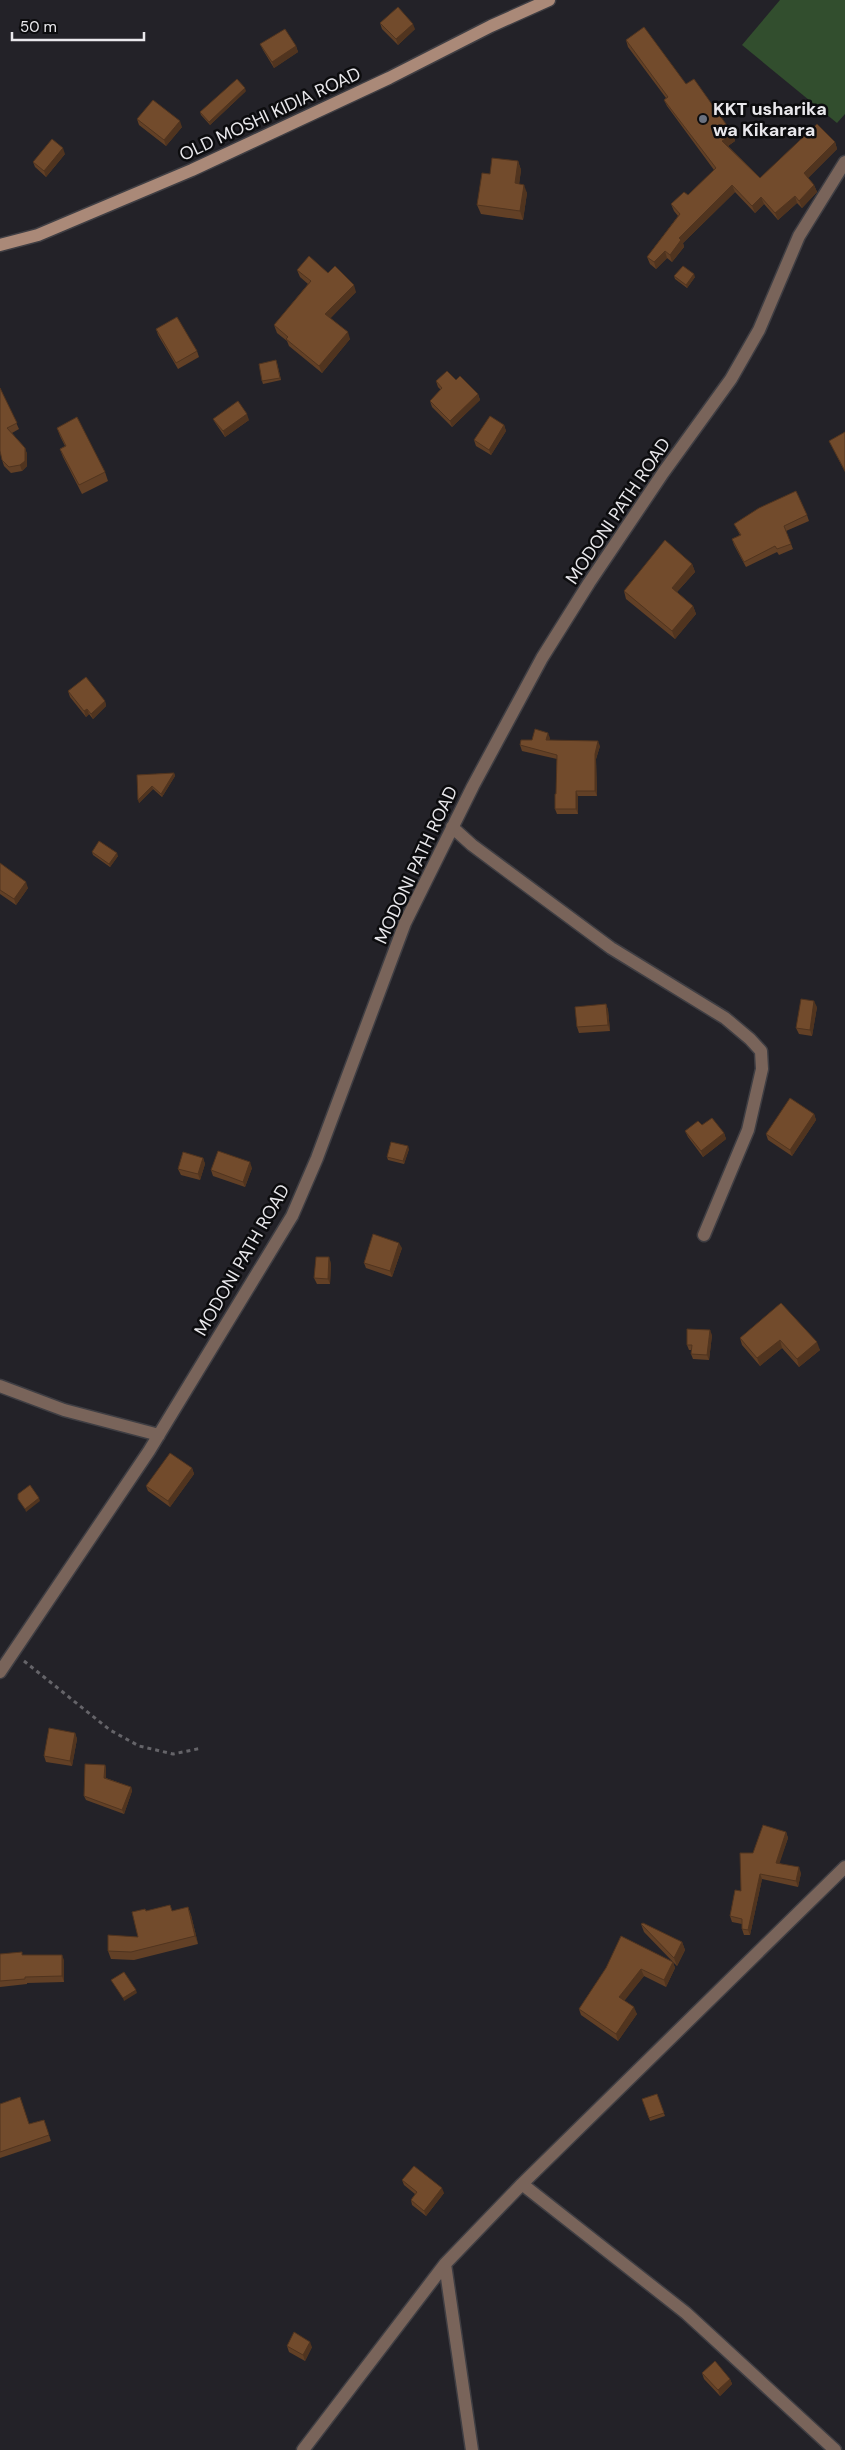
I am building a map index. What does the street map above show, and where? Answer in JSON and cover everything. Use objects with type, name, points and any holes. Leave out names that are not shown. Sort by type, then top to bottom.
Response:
[{"type":"street","name":"OLD MOSHI KIDIA ROAD","points":[[0,245],[38,235],[192,170],[389,78],[491,26],[549,0]]},
{"type":"street","name":"MODONI PATH ROAD","points":[[0,1672],[159,1435],[292,1216],[317,1158],[405,923],[452,827],[542,658],[652,489],[731,379],[759,330],[800,236],[845,162]]},
{"type":"street","points":[[452,827],[472,846],[611,948],[725,1018],[761,1051],[762,1069],[748,1130],[704,1235]]},
{"type":"street","points":[[0,1386],[64,1410],[159,1435]]},
{"type":"street","points":[[303,2450],[445,2264],[522,2184],[845,1867]]},
{"type":"street","points":[[522,2184],[686,2313],[835,2450]]},
{"type":"street","points":[[445,2264],[472,2450]]},
{"type":"path","points":[[14,1653],[110,1730],[138,1746],[173,1754],[202,1748]]},
{"type":"green space","points":[[780,0],[845,0],[845,114],[837,123],[742,45]]},
{"type":"building","points":[[398,7],[413,24],[396,39],[380,23]]},
{"type":"building","points":[[644,27],[686,84],[694,79],[733,134],[722,141],[760,178],[817,124],[835,142],[804,173],[814,185],[799,201],[795,196],[775,213],[761,197],[752,206],[732,185],[679,238],[681,240],[670,255],[665,251],[654,262],[647,257],[680,214],[671,204],[684,192],[688,195],[716,168],[664,100],[668,97],[626,40]]},
{"type":"building","points":[[285,29],[296,46],[272,62],[260,44]]},
{"type":"building","points":[[237,79],[245,88],[209,122],[200,112]]},
{"type":"building","points":[[153,100],[180,121],[164,140],[137,119]]},
{"type":"building","points":[[52,139],[63,148],[44,171],[33,162]]},
{"type":"building","points":[[492,158],[518,161],[515,183],[524,185],[520,211],[477,205],[482,173],[490,174]]},
{"type":"building","points":[[309,256],[328,273],[335,266],[354,285],[325,314],[348,332],[319,366],[286,339],[288,337],[274,325],[311,281],[297,270]]},
{"type":"building","points":[[683,266],[694,274],[686,285],[674,276]]},
{"type":"building","points":[[177,317],[197,351],[176,363],[156,329]]},
{"type":"building","points":[[276,360],[280,378],[262,381],[259,364]]},
{"type":"building","points":[[447,371],[456,380],[460,376],[478,394],[450,421],[430,401],[442,388],[436,381]]},
{"type":"building","points":[[0,388],[17,423],[7,428],[25,448],[25,461],[20,465],[9,467],[2,460],[0,451]]},
{"type":"building","points":[[238,401],[247,414],[223,431],[213,419]]},
{"type":"building","points":[[490,416],[504,425],[489,450],[474,440]]},
{"type":"building","points":[[77,417],[105,472],[79,485],[60,449],[66,446],[57,428]]},
{"type":"building","points":[[845,432],[845,471],[829,441]]},
{"type":"building","points":[[796,491],[807,515],[784,526],[791,544],[777,549],[775,546],[744,562],[732,539],[741,535],[734,524],[759,508]]},
{"type":"building","points":[[665,540],[692,564],[672,588],[693,606],[672,631],[624,591]]},
{"type":"building","points":[[86,677],[105,701],[91,714],[87,709],[84,711],[68,691]]},
{"type":"building","points":[[535,729],[548,733],[546,740],[598,741],[595,754],[595,791],[576,791],[576,809],[555,809],[557,755],[520,745],[521,740],[532,740]]},
{"type":"building","points":[[174,773],[161,794],[152,786],[138,800],[137,775]]},
{"type":"building","points":[[99,841],[117,853],[109,864],[92,852]]},
{"type":"building","points":[[0,863],[26,882],[14,899],[0,890]]},
{"type":"building","points":[[801,999],[814,1001],[810,1030],[796,1028]]},
{"type":"building","points":[[606,1004],[608,1025],[577,1027],[575,1007]]},
{"type":"building","points":[[790,1098],[814,1114],[790,1150],[766,1134]]},
{"type":"building","points":[[712,1118],[724,1133],[701,1151],[685,1131],[698,1121],[702,1125]]},
{"type":"building","points":[[391,1142],[408,1146],[403,1161],[387,1157]]},
{"type":"building","points":[[218,1151],[250,1162],[243,1182],[211,1170]]},
{"type":"building","points":[[183,1152],[203,1158],[198,1174],[178,1169]]},
{"type":"building","points":[[373,1234],[399,1243],[390,1271],[364,1263]]},
{"type":"building","points":[[316,1257],[329,1257],[328,1279],[314,1278]]},
{"type":"building","points":[[781,1303],[817,1342],[797,1359],[780,1340],[757,1358],[740,1338]]},
{"type":"building","points":[[687,1329],[710,1330],[707,1355],[691,1354],[692,1345],[687,1345]]},
{"type":"building","points":[[170,1453],[192,1468],[168,1501],[146,1486]]},
{"type":"building","points":[[30,1485],[39,1498],[25,1509],[18,1499],[18,1494]]},
{"type":"building","points":[[49,1728],[75,1733],[70,1761],[44,1756]]},
{"type":"building","points":[[85,1764],[105,1765],[104,1778],[131,1787],[122,1810],[84,1796]]},
{"type":"building","points":[[763,1825],[786,1832],[776,1863],[799,1867],[796,1881],[760,1874],[748,1930],[742,1929],[742,1919],[730,1916],[735,1890],[741,1891],[740,1853],[753,1853]]},
{"type":"building","points":[[170,1905],[172,1911],[188,1907],[195,1936],[131,1952],[108,1951],[108,1935],[138,1937],[132,1912],[145,1909],[146,1911]]},
{"type":"building","points":[[643,1923],[682,1942],[674,1958],[641,1924]]},
{"type":"building","points":[[621,1936],[673,1962],[664,1980],[641,1969],[619,1997],[634,2007],[616,2034],[579,2009],[606,1968]]},
{"type":"building","points":[[22,1952],[22,1955],[62,1955],[62,1976],[25,1977],[25,1979],[0,1981],[0,1954]]},
{"type":"building","points":[[124,1972],[136,1990],[123,1998],[111,1980]]},
{"type":"building","points":[[657,2094],[664,2113],[649,2118],[642,2099]]},
{"type":"building","points":[[20,2097],[29,2124],[44,2120],[49,2135],[0,2152],[0,2104]]},
{"type":"building","points":[[414,2166],[442,2188],[424,2211],[411,2200],[417,2192],[402,2180]]},
{"type":"building","points":[[294,2332],[310,2342],[303,2355],[287,2346]]},
{"type":"building","points":[[715,2361],[730,2379],[718,2390],[702,2373]]},
{"type":"place","name":"KKT usharika wa Kikarara","points":[[703,119]]}]
